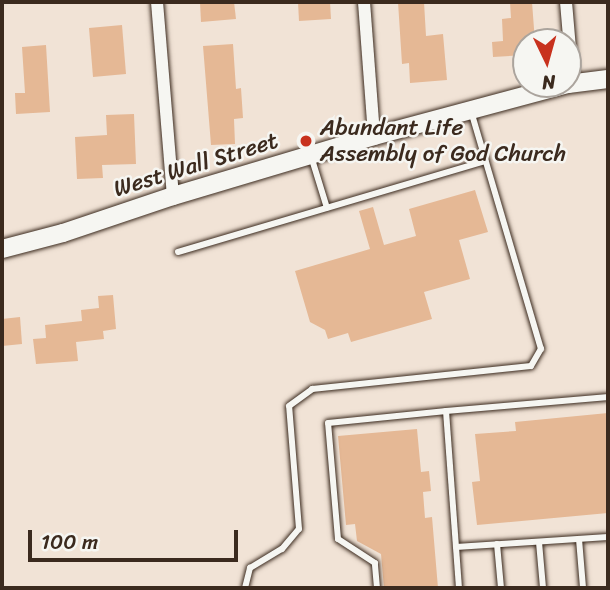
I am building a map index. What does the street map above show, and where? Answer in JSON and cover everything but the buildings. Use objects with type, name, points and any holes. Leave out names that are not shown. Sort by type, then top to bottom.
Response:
[{"type":"street","points":[[157,2],[173,196]]},
{"type":"street","points":[[364,2],[374,136]]},
{"type":"street","points":[[566,2],[567,28]]},
{"type":"street","name":"West Wall Street","points":[[582,82],[608,79]]},
{"type":"street","name":"West Wall Street","points":[[2,248],[63,233],[173,196],[374,136],[515,98]]},
{"type":"lane","points":[[245,588],[250,568],[282,550],[299,529],[289,406],[312,388],[531,366],[541,349],[471,109]]},
{"type":"lane","points":[[311,155],[327,208]]},
{"type":"lane","points":[[178,252],[485,161]]},
{"type":"lane","points":[[377,588],[375,563],[338,539],[328,422],[608,397]]},
{"type":"lane","points":[[446,411],[459,588]]},
{"type":"lane","points":[[456,547],[608,537]]},
{"type":"lane","points":[[579,539],[583,588]]},
{"type":"lane","points":[[539,542],[543,588]]},
{"type":"lane","points":[[497,544],[501,588]]},
{"type":"place","name":"Abundant Life Assembly of God Church","points":[[306,141]]}]
